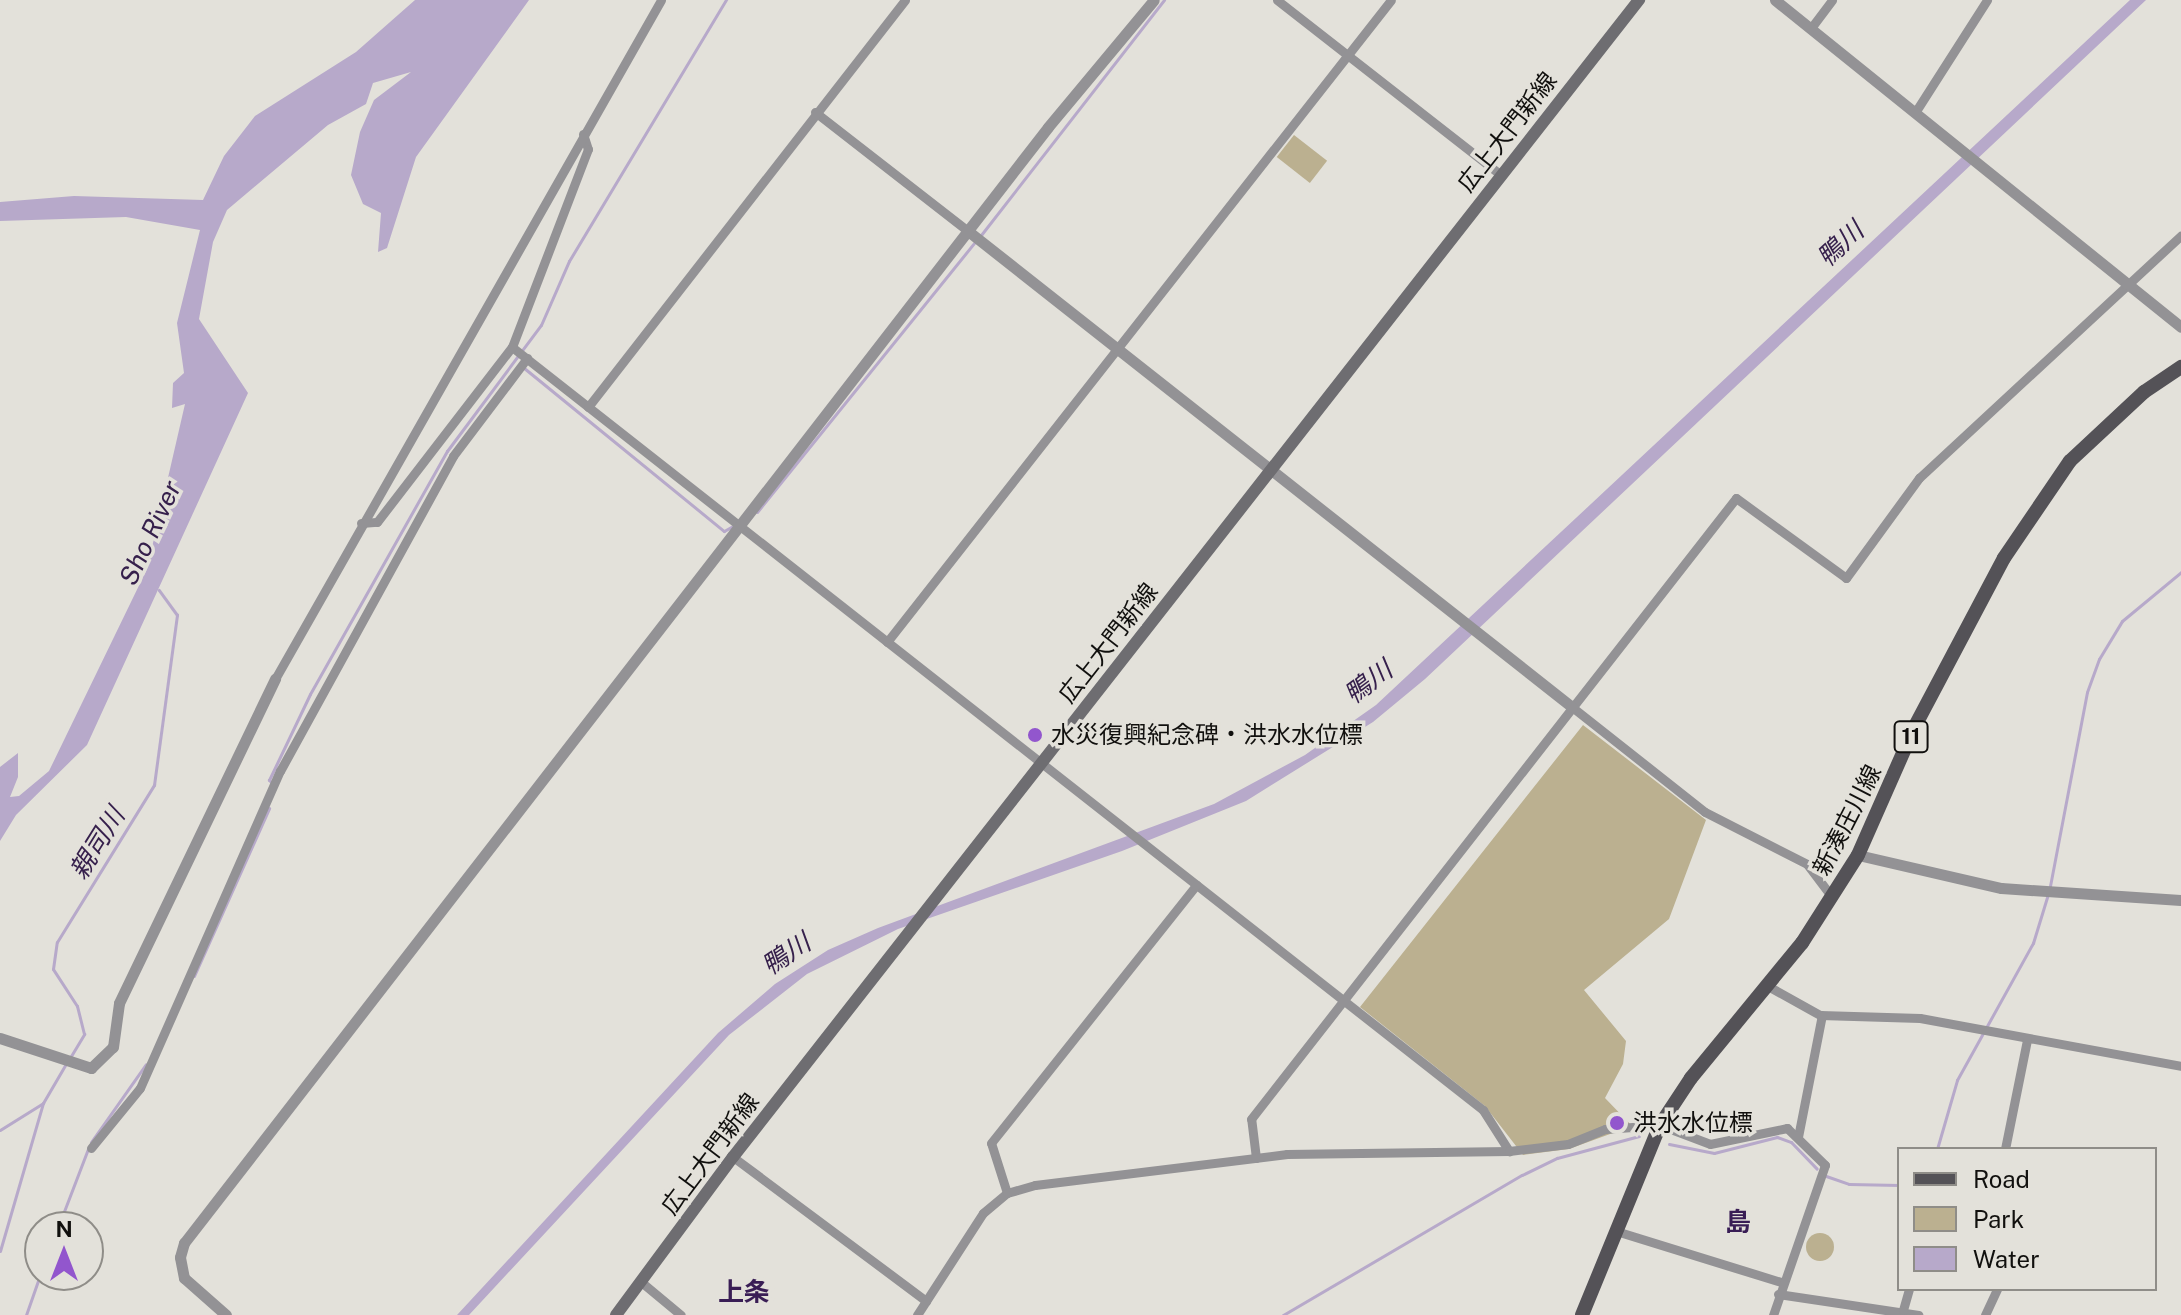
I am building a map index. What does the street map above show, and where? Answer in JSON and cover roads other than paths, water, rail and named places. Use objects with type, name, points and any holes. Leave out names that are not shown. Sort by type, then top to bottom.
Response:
[{"type":"main road","name":"広上大門新線","points":[[616,1315],[733,1157],[917,926],[1639,0]]},
{"type":"main road","name":"新湊庄川線","points":[[1582,1315],[1660,1125],[1691,1078],[1832,897],[1858,855],[1957,645],[2048,490],[2114,420],[2181,367]]},
{"type":"street","points":[[0,1038],[91,1068],[113,1047],[119,1003],[275,679],[661,0]]},
{"type":"street","points":[[588,407],[905,0]]},
{"type":"street","points":[[226,1315],[184,1278],[180,1257],[184,1243],[968,231],[1154,0]]},
{"type":"street","points":[[1277,0],[1501,175]]},
{"type":"street","points":[[887,642],[1119,351],[1391,0]]},
{"type":"street","points":[[1775,0],[2181,327]]},
{"type":"street","points":[[1811,28],[1832,0]]},
{"type":"street","points":[[1916,111],[1987,0]]},
{"type":"street","points":[[815,112],[1465,619],[1705,812],[1807,864],[1832,897]]},
{"type":"street","points":[[361,523],[377,522],[512,347],[588,149],[583,134]]},
{"type":"street","points":[[1256,1158],[1251,1119],[1736,498],[1846,578],[1919,478],[2181,235]]},
{"type":"street","points":[[512,347],[1483,1110],[1509,1151]]},
{"type":"street","points":[[91,1148],[140,1088],[280,771],[445,470],[527,358]]},
{"type":"street","points":[[1858,855],[2001,888],[2181,900]]},
{"type":"street","points":[[1007,1193],[991,1143],[1196,885]]},
{"type":"street","points":[[1766,985],[1822,1015],[1920,1018],[2181,1066]]},
{"type":"street","points":[[1798,1137],[1822,1015]]},
{"type":"street","points":[[2005,1147],[2027,1040]]},
{"type":"street","points":[[917,1315],[983,1213],[1007,1193],[1256,1158],[1340,1151],[1509,1151],[1568,1144],[1605,1129],[1660,1125],[1710,1144],[1787,1128],[1825,1165],[1781,1282],[1773,1315]]},
{"type":"street","points":[[733,1157],[926,1301]]},
{"type":"street","points":[[1616,1231],[1781,1282]]},
{"type":"street","points":[[640,1281],[681,1315]]},
{"type":"street","points":[[1903,1310],[1908,1291]]},
{"type":"street","points":[[1985,1315],[1996,1291]]},
{"type":"street","points":[[1778,1294],[1903,1310],[1918,1315]]},
{"type":"water","points":[[415,0],[529,0],[416,157],[387,248],[378,252],[381,213],[363,204],[351,175],[360,132],[374,100],[411,72],[373,83],[366,104],[328,125],[227,210],[213,242],[199,319],[248,393],[87,745],[16,815],[0,841],[0,767],[18,753],[18,777],[10,797],[19,796],[49,771],[147,569],[185,404],[172,408],[173,383],[184,373],[177,323],[200,230],[126,217],[0,221],[0,202],[74,196],[203,200],[224,156],[255,116],[356,52]]},
{"type":"water","points":[[2130,0],[2146,0],[1425,679],[1373,722],[1246,801],[1122,851],[898,929],[807,974],[729,1035],[469,1315],[457,1315],[718,1033],[775,984],[828,950],[878,928],[1214,804],[1305,755],[1376,705]]},
{"type":"waterway","points":[[273,784],[269,780],[310,694],[447,451],[541,325],[569,261],[726,0]]},
{"type":"waterway","points":[[981,235],[1164,0]]},
{"type":"waterway","points":[[757,512],[976,241]]},
{"type":"waterway","points":[[524,368],[724,531],[733,526]]},
{"type":"waterway","points":[[2050,886],[2087,692],[2099,659],[2122,621],[2181,572]]},
{"type":"waterway","name":"親司川","points":[[71,1056],[84,1034],[77,1006],[53,969],[57,942],[154,785],[177,615],[159,590]]},
{"type":"waterway","points":[[194,976],[269,808]]},
{"type":"waterway","points":[[1938,1147],[1957,1080],[2033,943],[2048,894]]},
{"type":"waterway","name":"親司川","points":[[0,1251],[43,1103],[67,1062]]},
{"type":"waterway","points":[[91,1142],[146,1064]]},
{"type":"waterway","name":"親司川","points":[[0,1130],[43,1103]]},
{"type":"waterway","points":[[1283,1315],[1522,1175],[1557,1158],[1639,1136]]},
{"type":"waterway","points":[[1669,1144],[1714,1153],[1777,1137],[1791,1142],[1817,1169]]},
{"type":"waterway","points":[[64,1211],[88,1149]]},
{"type":"waterway","points":[[1826,1176],[1849,1184],[1897,1185]]},
{"type":"waterway","points":[[26,1315],[34,1291]]},
{"type":"place","name":"水災復興紀念碑・洪水水位標","points":[[1035,735]]},
{"type":"place","name":"洪水水位標","points":[[1617,1123]]},
{"type":"district","name":"島","points":[[1738,1222]]},
{"type":"district","name":"上条","points":[[744,1292]]},
{"type":"water label","name":"鴨川","points":[[1840,244]]},
{"type":"water label","name":"Sho River","points":[[150,533]]},
{"type":"water label","name":"鴨川","points":[[1368,682]]},
{"type":"water label","name":"鴨川","points":[[786,954]]}]
